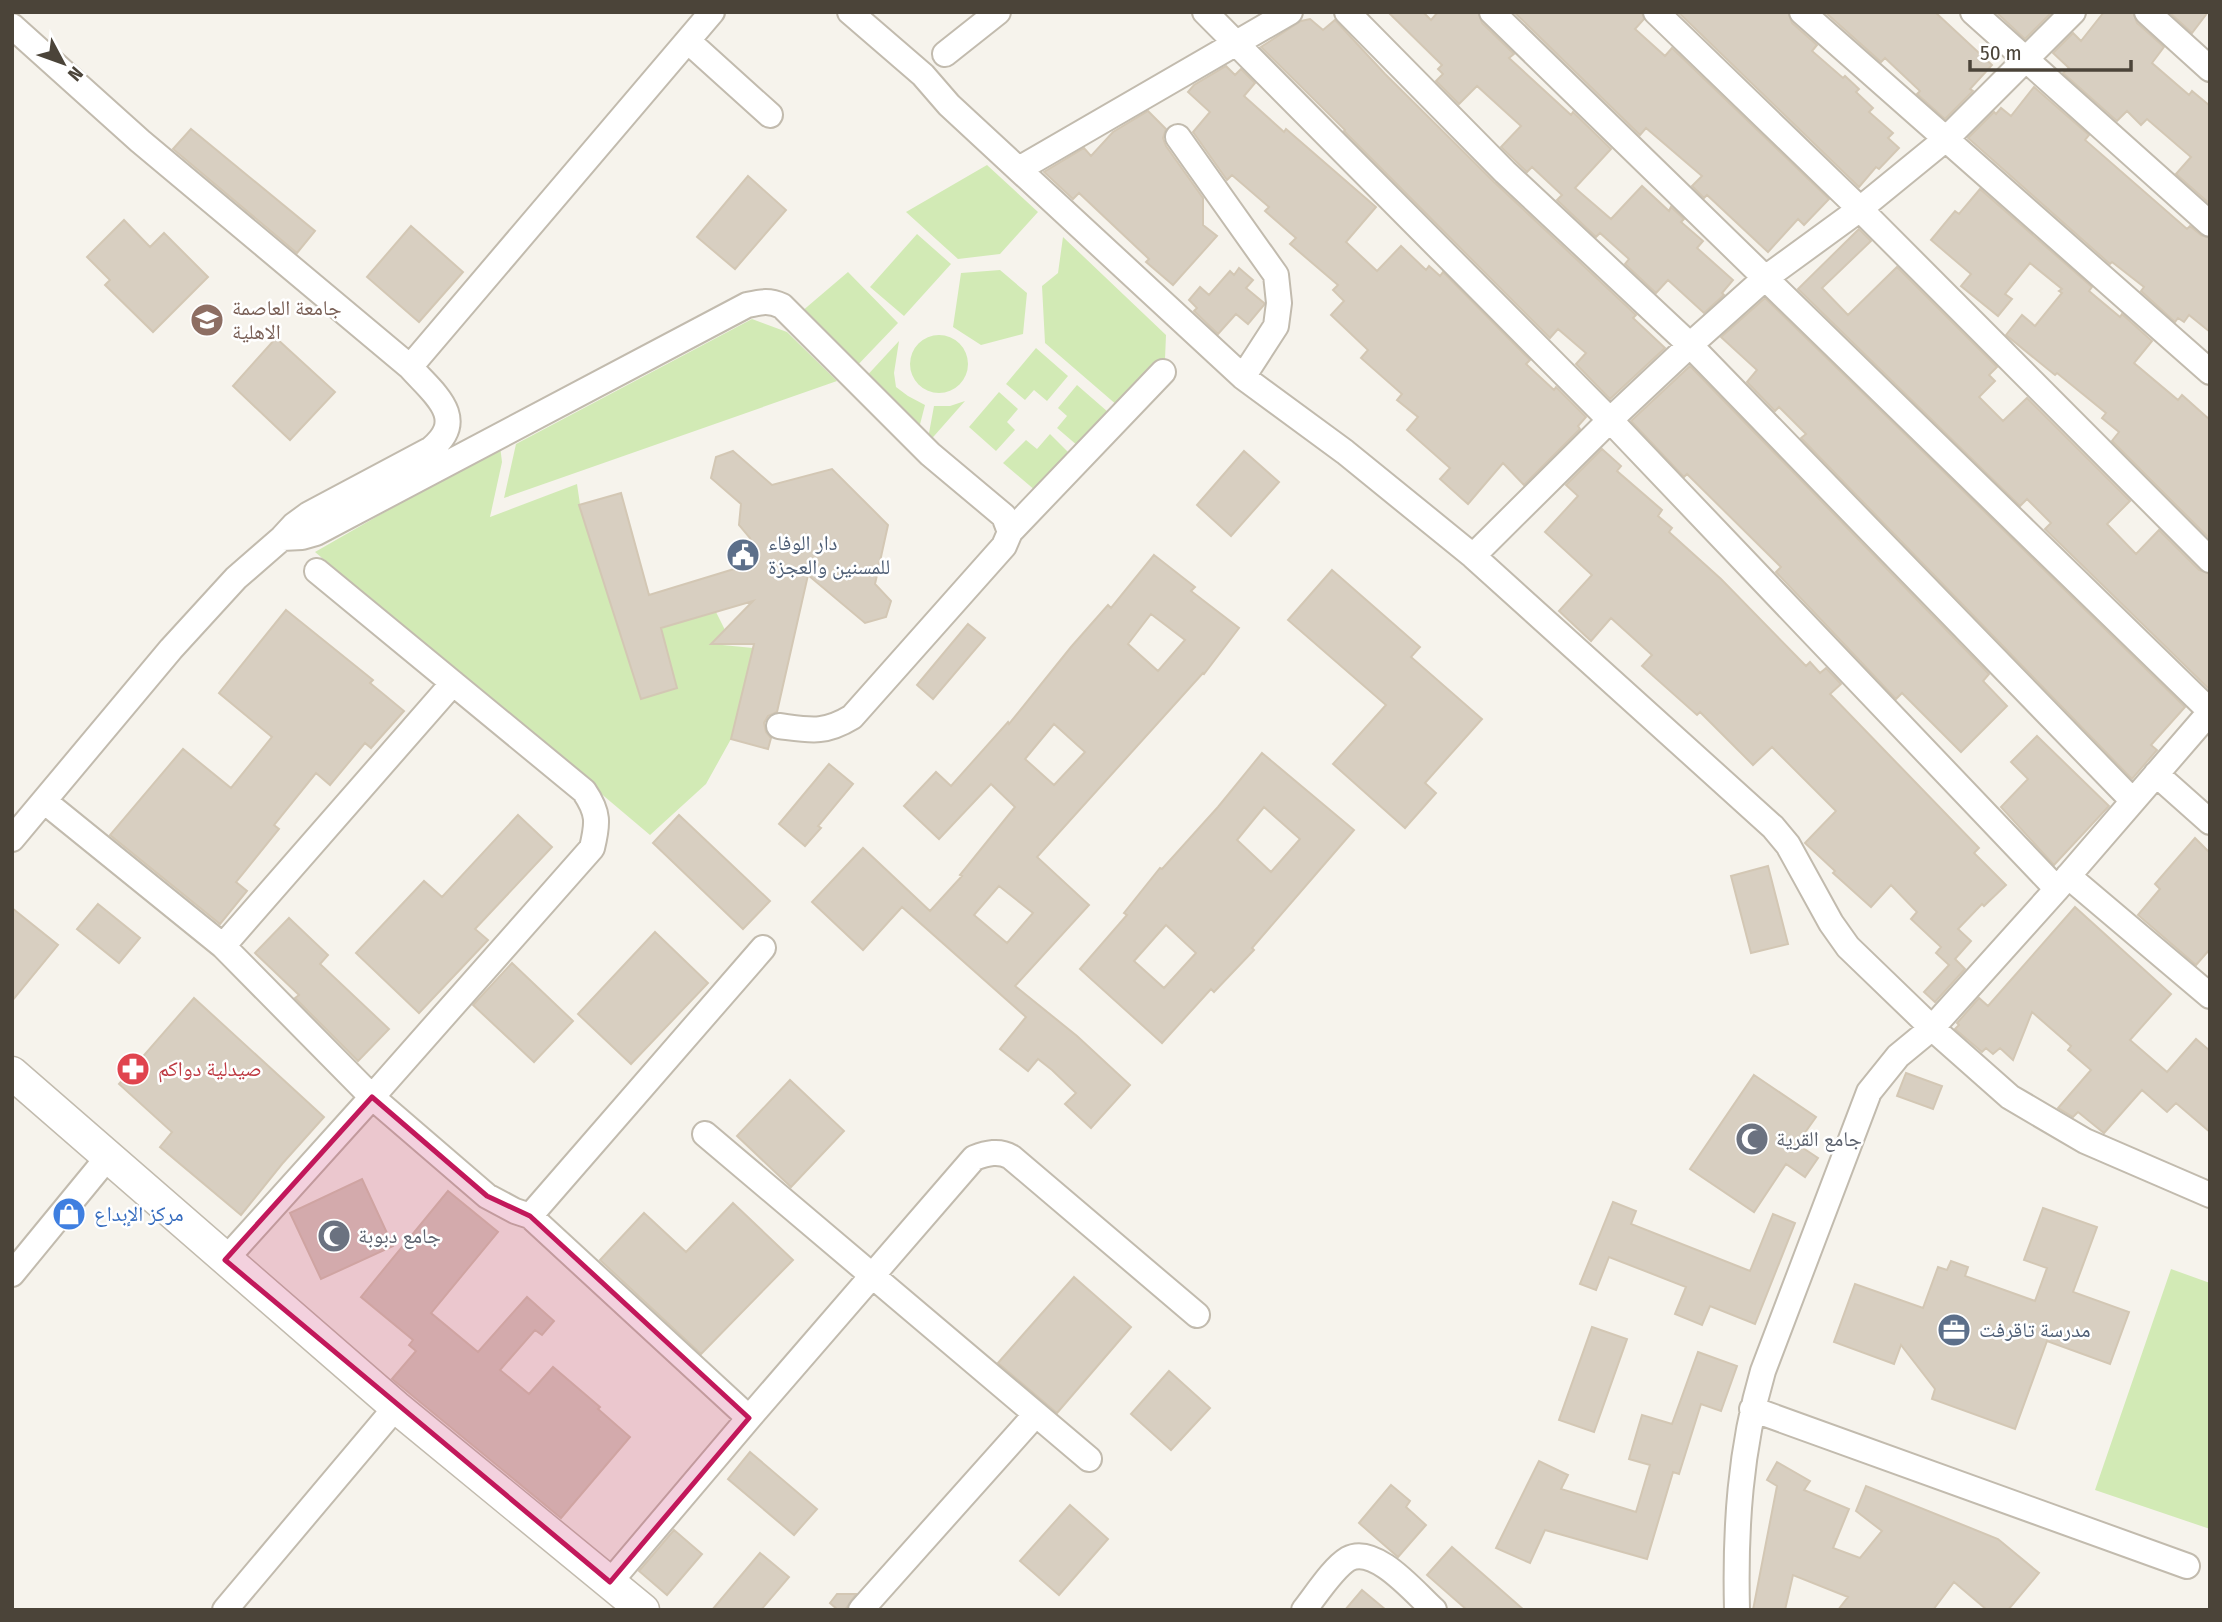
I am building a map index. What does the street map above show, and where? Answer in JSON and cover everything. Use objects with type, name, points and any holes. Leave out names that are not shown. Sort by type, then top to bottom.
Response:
[{"type":"street","points":[[410,367],[712,12]]},
{"type":"street","points":[[850,12],[923,75],[949,105],[1243,377],[1345,452],[1473,556],[1782,836],[1830,923],[1848,947],[1932,1028],[2010,1097],[2068,1132],[2210,1195]]},
{"type":"street","points":[[945,54],[998,12]]},
{"type":"street","points":[[1205,12],[2063,882],[2210,996]]},
{"type":"street","points":[[1019,169],[1290,12]]},
{"type":"street","points":[[1347,12],[1505,172],[1690,345],[2133,801]]},
{"type":"street","points":[[1492,12],[2210,712],[1932,1028],[1898,1056],[1869,1092],[1858,1114],[1768,1358],[1752,1409],[1738,1507],[1737,1610]]},
{"type":"street","points":[[1656,12],[1860,209],[2210,560]]},
{"type":"street","points":[[1802,12],[2210,372]]},
{"type":"street","points":[[1973,12],[2210,224]]},
{"type":"street","points":[[1473,556],[1690,345],[1764,279],[1860,209],[1947,138],[2073,12]]},
{"type":"street","points":[[2147,12],[2210,69]]},
{"type":"street","points":[[12,26],[140,141],[410,367],[444,406],[448,417],[448,430],[431,449],[309,514],[293,525],[236,578],[206,609],[12,839]]},
{"type":"street","points":[[688,41],[770,115]]},
{"type":"street","points":[[1178,137],[1276,275],[1279,303],[1276,326],[1243,377]]},
{"type":"street","points":[[282,538],[316,533],[747,305],[765,301],[782,306],[930,454],[1004,516],[1010,532]]},
{"type":"street","points":[[779,726],[819,731],[839,725],[852,717],[1004,546],[1010,532],[1163,372]]},
{"type":"street","points":[[225,1260],[592,848],[598,825],[594,805],[584,791],[317,571]]},
{"type":"street","points":[[223,947],[453,683]]},
{"type":"street","points":[[2156,774],[2210,822]]},
{"type":"street","points":[[44,801],[223,947],[372,1097],[487,1196],[530,1216],[749,1418]]},
{"type":"street","points":[[530,1216],[763,948]]},
{"type":"street","points":[[12,1073],[396,1407],[643,1610]]},
{"type":"street","points":[[705,1134],[1089,1459]]},
{"type":"street","points":[[610,1582],[974,1158],[982,1154],[998,1152],[1011,1157],[1197,1315]]},
{"type":"street","points":[[12,1273],[108,1157]]},
{"type":"street","points":[[225,1610],[396,1407]]},
{"type":"street","points":[[1752,1409],[2187,1566]]},
{"type":"street","points":[[861,1610],[1036,1414]]},
{"type":"street","points":[[1304,1610],[1340,1566],[1350,1558],[1362,1555],[1384,1564],[1434,1610]]},
{"type":"highlighted area","points":[[372,1097],[487,1196],[530,1216],[749,1418],[610,1582],[225,1260]]},
{"type":"green space","points":[[987,165],[1038,212],[1000,254],[958,259],[906,212]]},
{"type":"green space","points":[[917,234],[951,264],[904,316],[870,287]]},
{"type":"green space","points":[[1063,237],[1166,335],[1165,359],[1118,406],[1045,343],[1042,286],[1058,273]]},
{"type":"green space","points":[[1000,270],[1027,293],[1023,334],[981,345],[953,327],[961,273]]},
{"type":"green space","points":[[848,272],[898,323],[852,371],[794,318]]},
{"type":"green space","points":[[752,319],[787,332],[837,381],[504,498],[516,444]]},
{"type":"green space","points":[[939,335],[950,337],[963,348],[968,364],[966,375],[955,388],[939,393],[928,391],[915,380],[910,364],[912,353],[923,340]]},
{"type":"green space","points":[[899,341],[894,373],[896,387],[925,405],[917,436],[862,381]]},
{"type":"green space","points":[[1036,348],[1068,376],[1047,401],[1034,390],[1025,400],[1006,384]]},
{"type":"green space","points":[[1077,385],[1108,412],[1078,446],[1057,428],[1067,416],[1058,408]]},
{"type":"green space","points":[[999,392],[1018,409],[1007,422],[1015,430],[996,451],[969,427]]},
{"type":"green space","points":[[965,401],[927,444],[934,406],[950,406]]},
{"type":"green space","points":[[1050,434],[1068,452],[1036,491],[1003,463],[1026,440],[1037,449]]},
{"type":"green space","points":[[500,446],[502,462],[490,517],[577,484],[581,511],[641,698],[677,687],[661,628],[716,612],[725,630],[712,644],[753,648],[731,739],[706,784],[650,835],[315,552]]},
{"type":"green space","points":[[2171,1269],[2210,1283],[2210,1529],[2095,1490]]},
{"type":"building","points":[[1388,12],[1423,12],[1431,20],[1438,12],[1478,12],[1482,23],[1514,54],[1509,58],[1571,115],[1573,112],[1611,149],[1575,188],[1611,219],[1642,186],[1669,211],[1671,207],[1684,219],[1681,222],[1703,241],[1697,248],[1733,280],[1722,293],[1724,295],[1704,313],[1668,280],[1656,293],[1625,264],[1629,259],[1600,233],[1596,237],[1557,200],[1562,195],[1532,167],[1527,172],[1501,147],[1521,126],[1477,86],[1459,104],[1436,81],[1443,74],[1438,69],[1442,65]]},
{"type":"building","points":[[1514,12],[1642,12],[1644,19],[1635,29],[1665,56],[1672,48],[1829,199],[1804,225],[1798,219],[1768,252],[1707,195],[1704,198],[1692,186],[1702,176],[1646,128],[1640,135]]},
{"type":"building","points":[[1678,12],[1788,12],[1792,23],[1817,45],[1812,51],[1859,89],[1856,92],[1873,108],[1869,112],[1893,133],[1888,138],[1899,148],[1879,169],[1876,167],[1859,187]]},
{"type":"building","points":[[1825,12],[1935,12],[1992,65],[1970,89],[1973,91],[1945,119],[1917,94],[1920,91],[1885,58],[1881,62]]},
{"type":"building","points":[[1996,12],[2052,12],[2025,39]]},
{"type":"building","points":[[2104,12],[2133,12],[2137,23],[2164,47],[2152,63],[2189,95],[2192,91],[2210,106],[2210,204],[2176,174],[2191,157],[2147,119],[2141,125],[2127,111],[2117,121],[2063,73],[2069,68],[2053,53],[2073,33],[2081,41]]},
{"type":"building","points":[[2169,12],[2208,12],[2192,33]]},
{"type":"building","points":[[1310,19],[1323,30],[1335,20],[1385,74],[1494,182],[1636,315],[1633,318],[1665,348],[1610,399],[1576,364],[1586,353],[1558,329],[1550,338],[1261,47],[1301,21]]},
{"type":"building","points":[[1226,66],[1235,75],[1241,69],[1255,83],[1244,96],[1376,207],[1346,242],[1377,271],[1401,246],[1426,270],[1429,266],[1440,276],[1443,272],[1530,360],[1526,364],[1554,390],[1556,387],[1586,417],[1578,426],[1580,429],[1524,485],[1503,463],[1468,504],[1440,479],[1450,468],[1407,430],[1418,417],[1397,400],[1402,394],[1361,358],[1368,350],[1331,315],[1344,301],[1333,290],[1338,285],[1290,244],[1296,238],[1265,211],[1269,207],[1232,175],[1227,180],[1193,132],[1210,112],[1188,92],[1194,85]]},
{"type":"building","points":[[2034,87],[2089,135],[2085,140],[2187,229],[2190,226],[2210,238],[2210,332],[2189,315],[2184,322],[2178,318],[2175,322],[2141,291],[2144,287],[2112,262],[2110,264],[1968,138],[2001,108],[2011,116]]},
{"type":"building","points":[[1148,111],[1166,129],[1163,138],[1166,146],[1203,198],[1203,225],[1217,236],[1173,285],[1146,262],[1149,259],[1079,193],[1073,199],[1044,172],[1084,148],[1091,156],[1113,132]]},
{"type":"building","points":[[191,129],[315,231],[297,253],[173,149]]},
{"type":"building","points":[[748,176],[786,210],[735,269],[697,237]]},
{"type":"building","points":[[1980,189],[2092,287],[2089,291],[2120,317],[2122,314],[2152,341],[2134,363],[2178,400],[2182,395],[2210,420],[2210,539],[2112,441],[2119,432],[2102,418],[2106,413],[2006,335],[2022,315],[2035,326],[2062,293],[2059,291],[2062,289],[2030,263],[2005,294],[2012,299],[1998,316],[1961,286],[1971,274],[1931,240],[1955,211],[1959,214]]},
{"type":"building","points":[[124,220],[150,247],[164,233],[208,277],[153,332],[105,285],[110,280],[87,257]]},
{"type":"building","points":[[411,226],[463,272],[419,322],[367,277]]},
{"type":"building","points":[[1859,229],[1871,241],[1822,288],[1848,315],[1897,267],[1997,367],[1989,375],[1995,381],[1979,397],[2003,421],[2027,398],[2130,501],[2107,524],[2136,554],[2159,530],[2199,570],[2210,574],[2210,690],[2045,529],[2051,523],[2027,499],[2020,506],[1798,289]]},
{"type":"building","points":[[1239,268],[1253,280],[1246,288],[1264,305],[1248,324],[1236,314],[1218,334],[1194,311],[1197,308],[1189,300],[1200,287],[1209,295],[1230,271],[1234,275]]},
{"type":"building","points":[[1765,298],[2185,707],[2151,745],[2157,750],[2132,779],[1801,438],[1806,434],[1779,407],[1775,411],[1747,382],[1757,370],[1721,337]]},
{"type":"building","points":[[276,338],[335,392],[290,440],[233,386]]},
{"type":"building","points":[[1690,366],[1989,674],[1983,681],[2007,706],[1961,752],[1902,693],[1896,699],[1776,572],[1781,567],[1687,474],[1684,477],[1631,421]]},
{"type":"building","points":[[1602,449],[1621,466],[1617,471],[1662,510],[1658,516],[1672,528],[1669,532],[1721,579],[1806,666],[1810,662],[1820,673],[1826,668],[1841,684],[1830,694],[1979,848],[1974,853],[2006,885],[1984,906],[1982,904],[1958,929],[1971,941],[1955,959],[1965,969],[1935,1002],[1924,992],[1949,965],[1936,953],[1941,947],[1911,919],[1917,912],[1891,885],[1871,907],[1805,843],[1836,811],[1772,747],[1753,765],[1700,712],[1697,715],[1642,666],[1652,655],[1611,618],[1591,641],[1559,611],[1592,575],[1545,532],[1578,496],[1566,485]]},
{"type":"building","points":[[733,451],[772,485],[832,469],[888,525],[875,584],[891,601],[886,617],[865,623],[808,575],[777,712],[768,716],[764,723],[771,738],[768,749],[731,739],[754,644],[711,644],[753,601],[661,628],[677,688],[641,699],[579,505],[621,493],[649,595],[757,562],[750,538],[739,525],[741,504],[711,478],[716,457]]},
{"type":"building","points":[[1244,451],[1279,482],[1231,536],[1197,505]]},
{"type":"building","points":[[1154,555],[1195,587],[1191,591],[1239,628],[1204,674],[1037,857],[1089,905],[1015,986],[1077,1036],[1130,1085],[1091,1128],[1065,1104],[1076,1093],[1052,1070],[1038,1059],[1028,1071],[1000,1049],[1026,1017],[902,907],[863,950],[812,902],[863,848],[930,911],[962,876],[960,875],[1015,807],[991,784],[939,839],[904,806],[936,772],[951,786],[1008,722],[1009,724],[1108,605],[1111,608]],"holes":[[[1151,614],[1185,640],[1158,671],[1128,644]],[[1054,724],[1085,752],[1054,785],[1025,759]],[[999,886],[1033,913],[1007,943],[974,915]]]},
{"type":"building","points":[[1332,570],[1420,647],[1411,657],[1482,719],[1425,783],[1436,793],[1405,828],[1333,764],[1386,705],[1288,620]]},
{"type":"building","points":[[286,610],[373,680],[370,683],[404,711],[371,748],[365,743],[330,785],[316,773],[274,825],[279,829],[236,882],[247,891],[220,924],[110,835],[183,749],[231,788],[272,737],[219,693]]},
{"type":"building","points":[[968,624],[985,638],[933,699],[917,685]]},
{"type":"building","points":[[2037,736],[2109,806],[2054,865],[2001,807],[2028,779],[2011,762]]},
{"type":"building","points":[[1262,753],[1354,830],[1252,948],[1254,950],[1214,992],[1211,989],[1162,1043],[1080,969],[1127,915],[1124,913],[1160,868],[1162,869]],"holes":[[[1264,807],[1300,839],[1271,872],[1237,840]],[[1166,925],[1196,953],[1164,988],[1134,961]]]},
{"type":"building","points":[[829,764],[853,784],[805,846],[779,824]]},
{"type":"building","points":[[518,815],[552,847],[475,929],[488,940],[419,1013],[356,953],[424,881],[442,897]]},
{"type":"building","points":[[679,815],[770,901],[743,929],[653,843]]},
{"type":"building","points":[[2195,838],[2210,853],[2210,949],[2196,965],[2138,915],[2160,889],[2155,884]]},
{"type":"building","points":[[1768,866],[1788,944],[1751,953],[1731,876]]},
{"type":"building","points":[[98,904],[140,938],[119,963],[77,929]]},
{"type":"building","points":[[2075,907],[2171,994],[2130,1040],[2167,1072],[2196,1039],[2210,1051],[2210,1132],[2176,1103],[2167,1112],[2142,1090],[2104,1133],[2078,1112],[2073,1117],[2058,1108],[2091,1070],[2068,1050],[2071,1046],[2032,1012],[2013,1060],[2000,1048],[1993,1054],[1986,1048],[1982,1052],[1955,1029],[1979,998],[1988,1006]]},
{"type":"building","points":[[12,908],[58,945],[12,1001]]},
{"type":"building","points":[[289,918],[328,955],[320,964],[389,1029],[358,1061],[295,998],[299,995],[255,953]]},
{"type":"building","points":[[655,932],[708,983],[631,1064],[578,1014]]},
{"type":"building","points":[[512,963],[573,1021],[534,1062],[473,1005]]},
{"type":"building","points":[[194,998],[324,1117],[241,1215],[160,1147],[172,1132],[119,1084]]},
{"type":"building","points":[[1906,1073],[1942,1086],[1933,1109],[1897,1096]]},
{"type":"building","points":[[1754,1075],[1816,1117],[1797,1144],[1818,1158],[1805,1177],[1786,1164],[1754,1212],[1690,1169]]},
{"type":"building","points":[[790,1080],[844,1131],[791,1187],[737,1136]]},
{"type":"building","points":[[362,1179],[393,1246],[321,1279],[290,1213]]},
{"type":"building","points":[[448,1191],[498,1232],[431,1313],[478,1352],[527,1297],[554,1321],[542,1335],[535,1330],[500,1370],[529,1394],[553,1367],[630,1437],[561,1518],[392,1379],[416,1351],[409,1345],[413,1340],[361,1297]]},
{"type":"building","points":[[1613,1202],[1636,1211],[1631,1224],[1750,1271],[1773,1214],[1795,1223],[1755,1324],[1710,1306],[1702,1325],[1675,1314],[1686,1287],[1609,1257],[1596,1290],[1580,1284]]},
{"type":"building","points":[[733,1203],[793,1260],[701,1354],[600,1260],[644,1213],[686,1252]]},
{"type":"building","points":[[2043,1208],[2097,1227],[2073,1292],[2129,1312],[2110,1364],[2047,1341],[2015,1429],[1932,1399],[1935,1389],[1901,1345],[1894,1364],[1834,1342],[1855,1284],[1923,1308],[1938,1267],[1947,1270],[1951,1261],[1968,1267],[1965,1276],[2035,1301],[2047,1268],[2024,1260]]},
{"type":"building","points":[[1074,1277],[1131,1327],[1057,1413],[998,1363]]},
{"type":"building","points":[[1592,1327],[1627,1339],[1594,1432],[1559,1420]]},
{"type":"building","points":[[1698,1352],[1737,1366],[1721,1411],[1701,1404],[1679,1474],[1673,1472],[1647,1559],[1545,1530],[1530,1563],[1496,1548],[1539,1461],[1568,1475],[1561,1489],[1636,1512],[1650,1465],[1629,1459],[1642,1415],[1672,1424]]},
{"type":"building","points":[[1169,1371],[1210,1408],[1171,1450],[1131,1414]]},
{"type":"building","points":[[750,1452],[817,1509],[794,1535],[728,1479]]},
{"type":"building","points":[[1777,1462],[1810,1481],[1804,1490],[1849,1509],[1833,1548],[1860,1558],[1882,1531],[1856,1511],[1866,1486],[1998,1539],[2039,1573],[2008,1610],[1987,1610],[1954,1582],[1933,1610],[1838,1610],[1848,1597],[1793,1575],[1785,1610],[1753,1610],[1777,1486],[1767,1480]]},
{"type":"building","points":[[1391,1485],[1410,1501],[1406,1507],[1426,1525],[1398,1557],[1359,1523]]},
{"type":"building","points":[[1070,1505],[1108,1539],[1059,1595],[1020,1561]]},
{"type":"building","points":[[674,1530],[702,1554],[667,1595],[639,1571]]},
{"type":"building","points":[[1452,1547],[1524,1610],[1467,1610],[1427,1575]]},
{"type":"building","points":[[760,1553],[789,1577],[761,1610],[712,1610]]},
{"type":"building","points":[[1362,1590],[1386,1610],[1345,1610]]},
{"type":"building","points":[[837,1594],[856,1594],[845,1610],[838,1610],[830,1603]]},
{"type":"place","name":"جامعة العاصمة الاهلية","points":[[207,320]]},
{"type":"place","name":"دار الوفاء للمسنين والعجزة","points":[[743,555]]},
{"type":"place","name":"صيدلية دواكم","points":[[133,1069]]},
{"type":"place","name":"جامع القرية","points":[[1752,1139]]},
{"type":"place","name":"مركز الإبداع","points":[[69,1214]]},
{"type":"place","name":"جامع دبوبة","points":[[334,1236]]},
{"type":"place","name":"مدرسة تاقرفت","points":[[1954,1330]]}]
